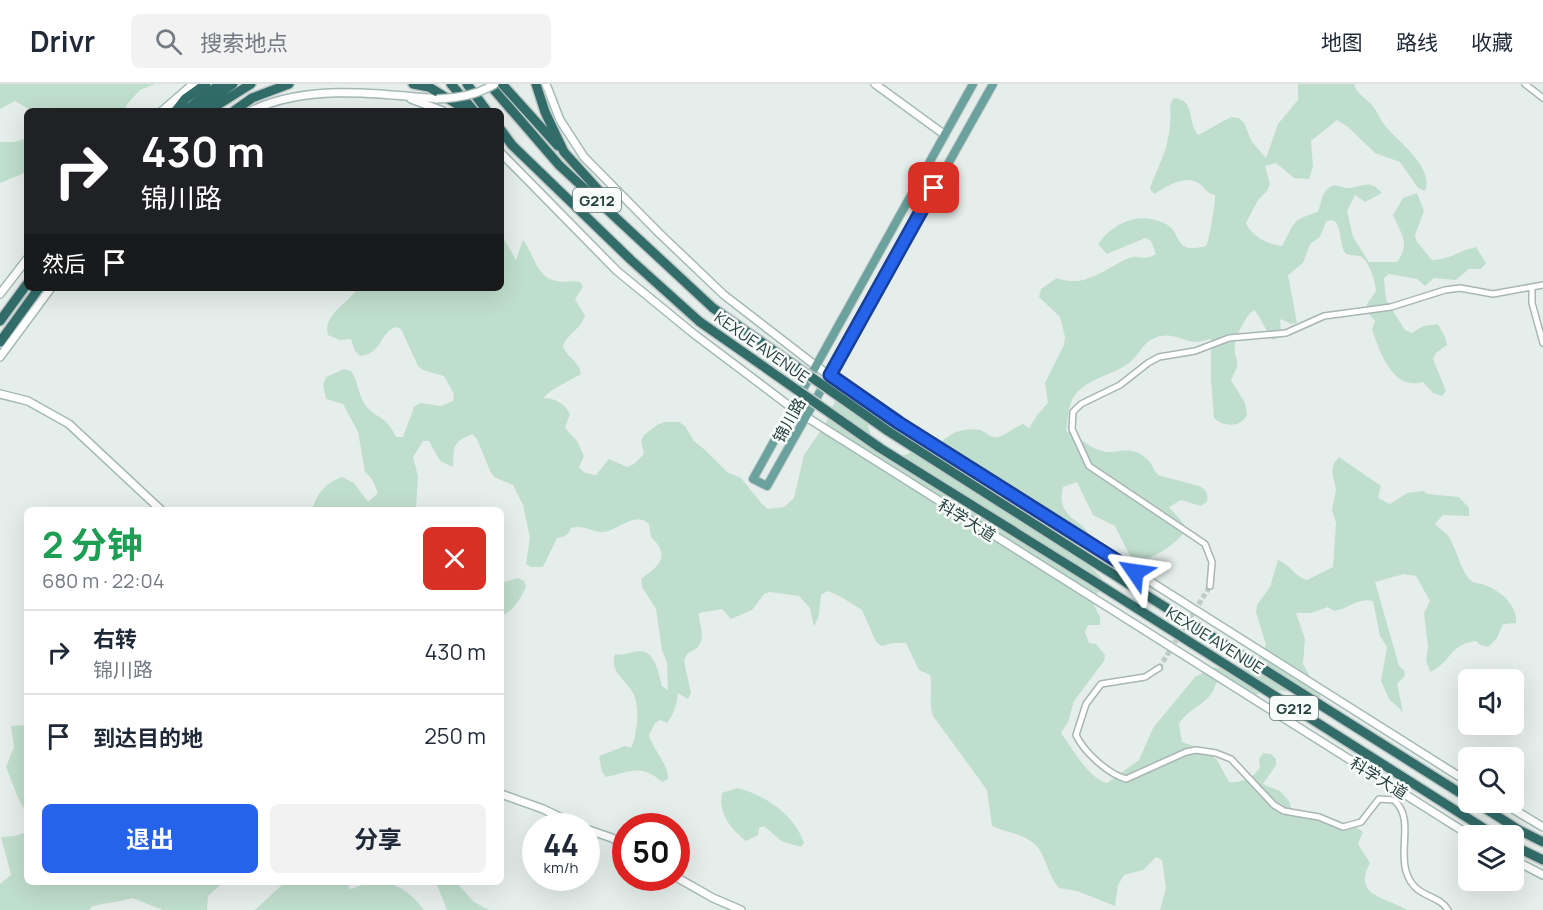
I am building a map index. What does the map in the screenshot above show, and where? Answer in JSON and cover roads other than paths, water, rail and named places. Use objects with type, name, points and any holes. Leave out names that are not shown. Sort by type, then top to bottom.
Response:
[{"type":"highway","points":[[178,108],[185,99],[206,84]]},
{"type":"highway","points":[[189,108],[220,84]]},
{"type":"highway","points":[[198,108],[233,84]]},
{"type":"highway","points":[[213,108],[251,84]]},
{"type":"highway","points":[[238,108],[274,84]]},
{"type":"highway","points":[[252,98],[289,84]]},
{"type":"highway","points":[[413,84],[429,87],[463,108]]},
{"type":"highway","points":[[451,84],[471,108]]},
{"type":"highway","points":[[467,84],[485,108]]},
{"type":"highway","name":"KEXUE AVENUE","points":[[489,84],[559,165],[713,308],[888,431],[1458,792]]},
{"type":"highway","points":[[502,84],[647,245]]},
{"type":"highway","points":[[536,84],[545,112],[564,152]]},
{"type":"highway","name":"KEXUE AVENUE","points":[[504,134],[512,145],[631,261],[700,322],[880,448],[1479,825]]},
{"type":"highway","points":[[504,138],[512,145]]},
{"type":"highway","points":[[0,321],[24,288]]},
{"type":"highway","points":[[0,342],[37,291]]},
{"type":"highway","points":[[1492,813],[1543,842]]},
{"type":"highway","points":[[1524,851],[1543,860]]},
{"type":"main road","points":[[165,108],[192,84]]},
{"type":"main road","points":[[258,108],[294,93],[344,90],[437,99],[458,98],[484,91],[495,84]]},
{"type":"main road","points":[[546,84],[560,120],[584,157],[724,295],[816,366],[899,423],[1458,776]]},
{"type":"main road","points":[[875,84],[945,135]]},
{"type":"main road","name":"锦川路","points":[[973,84],[753,478],[767,486],[993,84]]},
{"type":"main road","points":[[400,95],[435,108]]},
{"type":"main road","name":"科学大道","points":[[504,156],[617,272],[792,408],[1458,827]]},
{"type":"main road","points":[[0,294],[24,263]]},
{"type":"main road","points":[[0,357],[49,291]]},
{"type":"main road","points":[[1,394],[28,401],[69,424],[159,507]]},
{"type":"main road","points":[[504,795],[553,813]]},
{"type":"main road","points":[[1519,813],[1543,827]]},
{"type":"main road","points":[[1524,865],[1543,875]]},
{"type":"main road","points":[[690,885],[741,910]]},
{"type":"street","points":[[1525,84],[1543,98]]},
{"type":"street","points":[[1210,586],[1212,562],[1205,544],[1089,466],[1072,429],[1073,412],[1082,404],[1120,385],[1159,357],[1195,351],[1228,338],[1286,333],[1324,316],[1391,307],[1445,290],[1460,288],[1493,294],[1543,285]]},
{"type":"street","points":[[1532,288],[1532,303],[1543,343]]},
{"type":"street","points":[[1160,668],[1145,677],[1101,684],[1086,704],[1076,735],[1110,771],[1126,779],[1186,752],[1196,750],[1216,753],[1231,759],[1274,805],[1284,811],[1319,817],[1343,827],[1361,822],[1379,799],[1394,800],[1401,806],[1404,815],[1404,855],[1406,870],[1411,882],[1422,894],[1445,905],[1448,910]]},
{"type":"tunnel","points":[[1159,668],[1210,586]]}]
